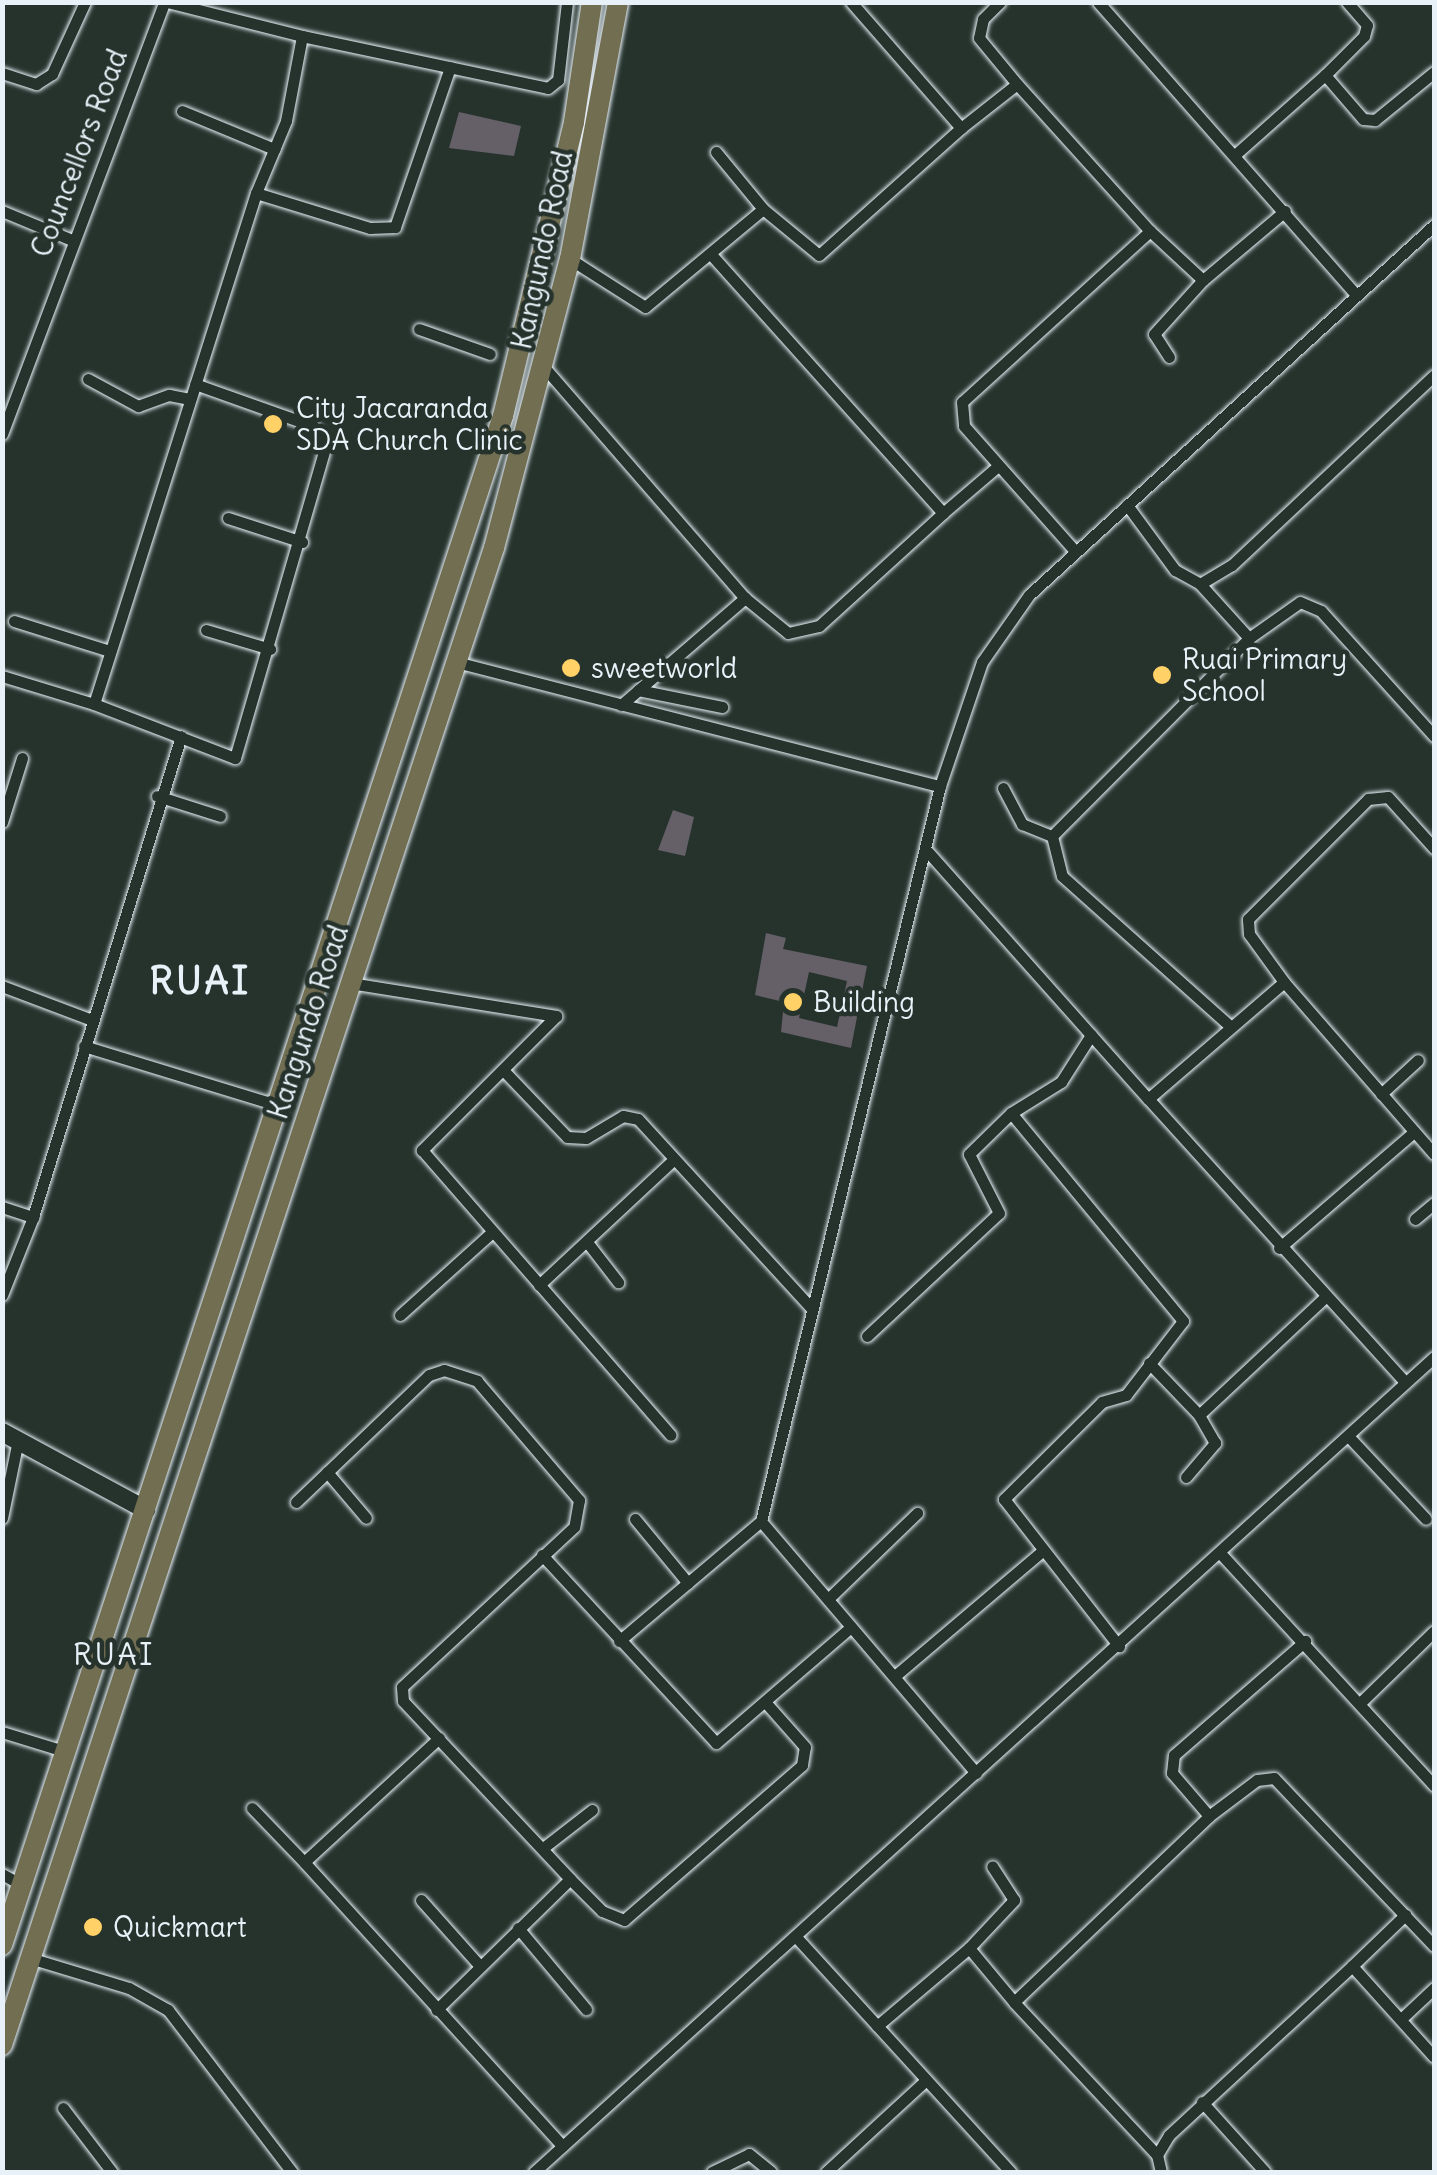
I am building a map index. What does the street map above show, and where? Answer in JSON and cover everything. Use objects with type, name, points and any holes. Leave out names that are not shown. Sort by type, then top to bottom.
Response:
[{"type":"highway","name":"Kangundo Road","points":[[2,1945],[503,416],[576,114],[592,2]]},
{"type":"highway","name":"Kangundo Road","points":[[2,2045],[456,662],[544,368],[599,118],[618,2]]},
{"type":"highway","points":[[585,49],[610,54]]},
{"type":"highway","points":[[576,114],[599,118]]},
{"type":"highway","points":[[21,1888],[50,1902]]},
{"type":"street","points":[[2,73],[36,84],[52,74],[85,2]]},
{"type":"street","points":[[166,2],[302,36],[554,86],[567,2]]},
{"type":"street","name":"Councellors Road","points":[[3,430],[72,240],[166,2]]},
{"type":"street","points":[[852,2],[961,128]]},
{"type":"street","points":[[1000,2],[983,19],[979,38],[1150,231],[1203,280]]},
{"type":"street","points":[[1236,153],[1325,76],[1364,36],[1367,25],[1347,2]]},
{"type":"street","points":[[1102,4],[1356,294]]},
{"type":"street","points":[[94,704],[256,194],[274,149],[302,36]]},
{"type":"street","points":[[256,194],[370,228],[395,227],[450,67]]},
{"type":"street","points":[[1325,76],[1363,119],[1375,120],[1434,72]]},
{"type":"street","points":[[716,152],[763,209],[809,252],[828,253],[961,128],[1017,84]]},
{"type":"street","points":[[182,111],[274,149]]},
{"type":"street","points":[[570,259],[645,308],[763,209]]},
{"type":"street","points":[[2,210],[72,240]]},
{"type":"street","points":[[1169,357],[1156,343],[1157,327],[1203,280],[1284,211]]},
{"type":"street","points":[[619,1642],[762,1521],[810,1307],[928,852],[940,786],[967,697],[998,633],[1074,550],[1434,226]]},
{"type":"street","points":[[1074,550],[964,426],[962,402],[1150,231]]},
{"type":"street","points":[[711,254],[943,513]]},
{"type":"street","points":[[419,329],[490,354]]},
{"type":"street","points":[[544,368],[745,598],[788,633],[810,630],[998,466]]},
{"type":"street","points":[[1200,584],[1218,578],[1434,375]]},
{"type":"street","points":[[88,379],[138,406],[169,394],[190,399]]},
{"type":"street","points":[[2,676],[94,704],[235,758],[328,454],[322,433],[195,384]]},
{"type":"street","points":[[1127,505],[1175,570],[1200,584],[1249,638]]},
{"type":"street","points":[[228,518],[302,542]]},
{"type":"street","points":[[621,705],[745,598]]},
{"type":"street","points":[[1052,836],[1249,638],[1292,604],[1309,603],[1434,736]]},
{"type":"street","points":[[14,621],[110,651]]},
{"type":"street","points":[[206,630],[270,649]]},
{"type":"street","points":[[456,662],[940,786]]},
{"type":"street","points":[[638,690],[722,708]]},
{"type":"street","points":[[2,1294],[33,1217],[158,796],[181,736]]},
{"type":"street","points":[[2,822],[22,758]]},
{"type":"street","points":[[1003,788],[1022,824],[1052,836]]},
{"type":"street","points":[[158,796],[220,816]]},
{"type":"street","points":[[1434,848],[1388,797],[1368,799],[1248,918],[1249,934],[1284,982],[1434,1154]]},
{"type":"street","points":[[1052,836],[1062,876],[1230,1026]]},
{"type":"street","points":[[928,852],[1278,1248],[1405,1382]]},
{"type":"street","points":[[1148,1099],[1284,982]]},
{"type":"street","points":[[350,983],[556,1016],[421,1148],[491,1233],[672,1435]]},
{"type":"street","points":[[2,986],[92,1020]]},
{"type":"street","points":[[867,1336],[999,1213],[968,1154],[1011,1113],[1060,1082],[1090,1035]]},
{"type":"street","points":[[84,1046],[267,1102]]},
{"type":"street","points":[[1381,1094],[1418,1060]]},
{"type":"street","points":[[504,1071],[567,1137],[586,1138],[629,1115],[810,1307]]},
{"type":"street","points":[[1011,1113],[1176,1305],[1183,1322],[1126,1395],[1102,1402],[1004,1499],[1119,1646]]},
{"type":"street","points":[[1278,1248],[1414,1132]]},
{"type":"street","points":[[540,1285],[673,1160]]},
{"type":"street","points":[[1416,1219],[1434,1203]]},
{"type":"street","points":[[2,1207],[33,1217]]},
{"type":"street","points":[[400,1315],[491,1233]]},
{"type":"street","points":[[587,1242],[618,1282]]},
{"type":"street","points":[[1199,1415],[1324,1298]]},
{"type":"street","points":[[534,2172],[797,1938],[1434,1357]]},
{"type":"street","points":[[1148,1363],[1199,1415],[1215,1443],[1186,1477]]},
{"type":"street","points":[[296,1502],[429,1375],[470,1375],[579,1500],[580,1520],[402,1687],[403,1700],[602,1911],[624,1920],[802,1765],[805,1746],[768,1704]]},
{"type":"street","points":[[2,1518],[10,1436],[146,1510]]},
{"type":"street","points":[[1348,1437],[1426,1519]]},
{"type":"street","points":[[327,1472],[366,1518]]},
{"type":"street","points":[[828,1599],[916,1513]]},
{"type":"street","points":[[634,1519],[688,1583]]},
{"type":"street","points":[[762,1521],[976,1772]]},
{"type":"street","points":[[896,1675],[1042,1552]]},
{"type":"street","points":[[542,1554],[711,1742],[728,1741],[851,1627]]},
{"type":"street","points":[[1221,1554],[1305,1641],[1434,1786]]},
{"type":"street","points":[[1360,1703],[1434,1632]]},
{"type":"street","points":[[1209,1816],[1172,1773],[1174,1755],[1305,1641]]},
{"type":"street","points":[[2,1732],[67,1752]]},
{"type":"street","points":[[304,1862],[439,1738]]},
{"type":"street","points":[[1014,2002],[1209,1816],[1257,1780],[1274,1778],[1434,1946]]},
{"type":"street","points":[[252,1808],[562,2146]]},
{"type":"street","points":[[543,1848],[592,1810]]},
{"type":"street","points":[[877,2026],[969,1948],[1014,1900],[992,1866]]},
{"type":"street","points":[[2,1874],[21,1888]]},
{"type":"street","points":[[436,2010],[570,1879]]},
{"type":"street","points":[[421,1900],[479,1964]]},
{"type":"street","points":[[1157,2154],[1202,2102],[1405,1914]]},
{"type":"street","points":[[518,1928],[586,2009]]},
{"type":"street","points":[[797,1938],[1011,2172]]},
{"type":"street","points":[[969,1948],[1014,2002],[1157,2154],[1161,2172]]},
{"type":"street","points":[[33,1959],[129,1988],[168,2010],[288,2167],[273,2172]]},
{"type":"street","points":[[1352,1966],[1434,2057]]},
{"type":"street","points":[[1401,2019],[1434,1988]]},
{"type":"street","points":[[826,2172],[926,2080]]},
{"type":"street","points":[[1202,2102],[1265,2172]]},
{"type":"street","points":[[63,2108],[112,2172]]},
{"type":"street","points":[[712,2172],[749,2154],[771,2172]]},
{"type":"building","points":[[459,112],[521,126],[514,156],[449,148]]},
{"type":"building","points":[[673,810],[694,817],[685,856],[658,850]]},
{"type":"building","points":[[766,933],[786,938],[783,949],[867,966],[851,1048],[781,1032],[784,1002],[755,995]],"holes":[[[809,972],[847,981],[837,1027],[799,1018]]]},
{"type":"place","name":"City Jacaranda SDA Church Clinic","points":[[273,424]]},
{"type":"place","name":"sweetworld","points":[[571,668]]},
{"type":"place","name":"Ruai Primary School","points":[[1162,675]]},
{"type":"place","name":"Building","points":[[793,1002]]},
{"type":"place","name":"Quickmart","points":[[93,1927]]},
{"type":"district","name":"RUAI","points":[[200,981]]},
{"type":"district","name":"RUAI","points":[[114,1654]]}]
